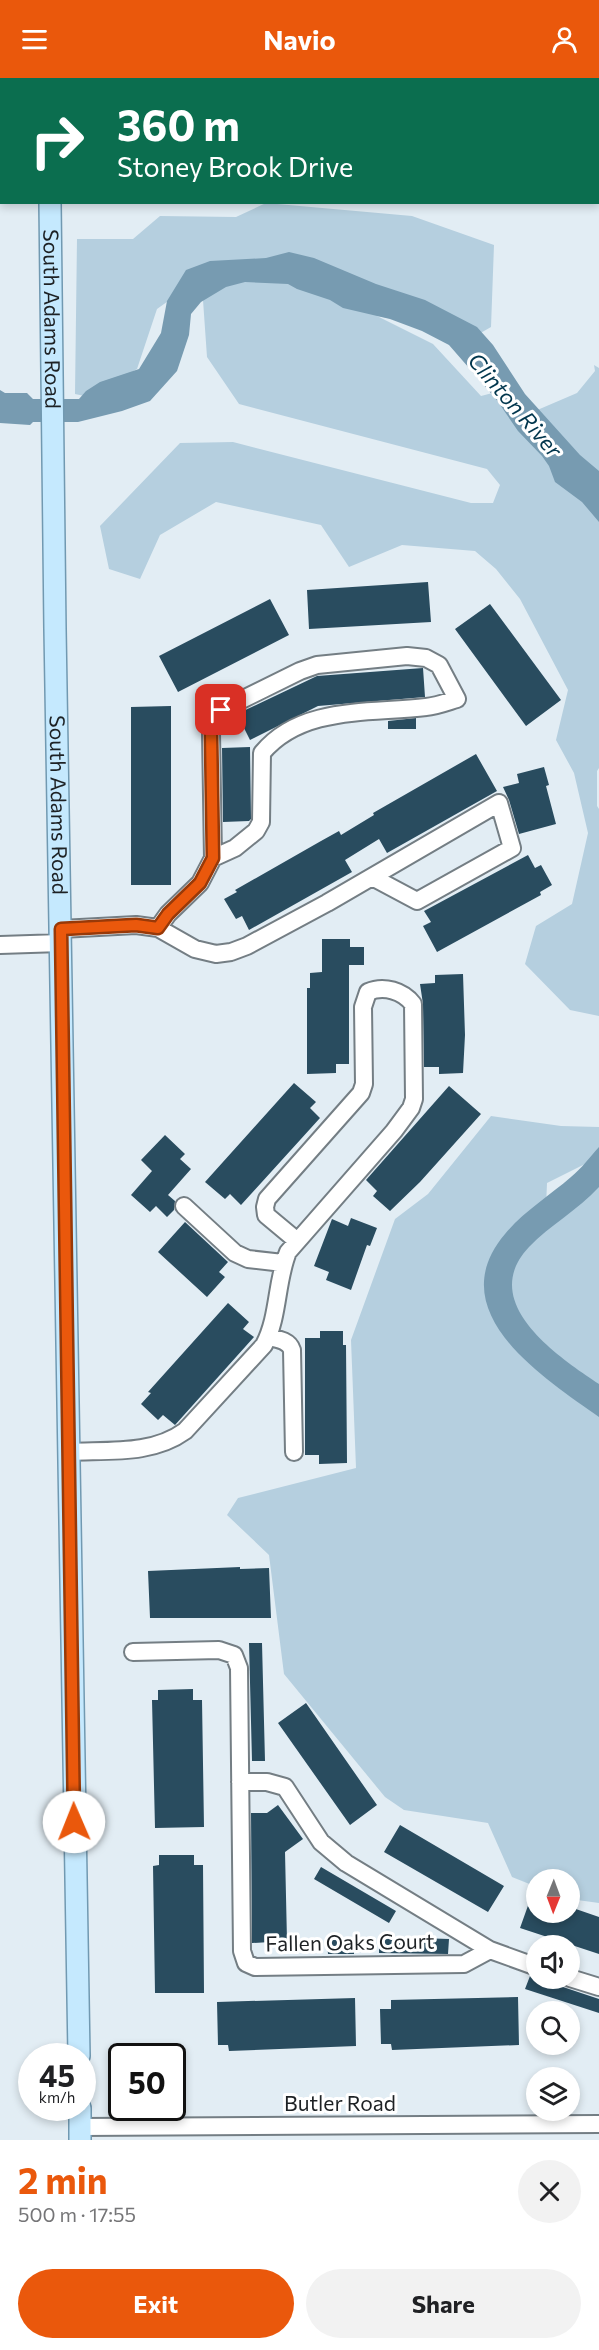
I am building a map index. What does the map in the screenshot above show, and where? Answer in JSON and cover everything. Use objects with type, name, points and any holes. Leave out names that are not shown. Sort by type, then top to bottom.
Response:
[{"type":"main road","name":"South Adams Road","points":[[50,204],[79,2043]]},
{"type":"street","points":[[158,928],[168,914],[200,883],[213,858],[211,734],[213,722],[221,710],[280,680],[317,665],[407,656],[426,658],[439,665],[457,699],[428,707],[326,716],[302,725],[271,742],[262,753],[261,822],[256,831],[235,848],[213,858]]},
{"type":"street","points":[[0,945],[136,925],[158,928],[195,949],[216,954],[231,952],[247,946],[372,877],[499,803],[512,848],[417,901],[372,877]]},
{"type":"street","points":[[69,1452],[141,1449],[174,1438],[200,1415],[264,1344],[268,1337],[283,1263],[296,1240],[394,1131],[411,1108],[414,1100],[413,1004],[407,996],[398,992],[375,989],[368,992],[363,1007],[364,1084],[361,1092],[267,1199],[266,1215],[296,1240]]},
{"type":"street","points":[[184,1206],[235,1253],[248,1259],[283,1263]]},
{"type":"street","points":[[268,1337],[286,1341],[291,1345],[294,1452]]},
{"type":"street","name":"Fallen Oaks Court","points":[[133,1652],[219,1650],[234,1655],[239,1668],[242,1951],[246,1963],[255,1967],[464,1964],[490,1950]]},
{"type":"street","name":"Fallen Oaks Court","points":[[240,1782],[267,1782],[285,1787],[328,1850],[408,1902],[490,1950],[526,1963]]},
{"type":"street","points":[[580,1981],[599,1988]]},
{"type":"street","name":"Butler Road","points":[[80,2125],[599,2124]]},
{"type":"shaded area","points":[[264,204],[412,216],[494,245],[491,327],[477,335],[377,316],[433,344],[481,396],[504,390],[535,411],[577,393],[595,371],[594,365],[599,368],[599,768],[597,771],[597,806],[599,809],[599,1016],[570,1010],[525,964],[536,926],[572,904],[588,833],[574,773],[556,740],[568,690],[520,599],[496,569],[475,551],[402,545],[349,567],[321,525],[216,502],[160,535],[140,579],[109,569],[100,526],[180,443],[233,442],[471,503],[493,503],[500,485],[487,469],[239,404],[207,357],[203,300],[185,289],[157,309],[137,369],[89,397],[75,394],[77,239],[133,239],[160,216],[236,217]]},
{"type":"shaded area","points":[[491,1116],[561,1126],[599,1127],[599,1157],[547,1183],[546,1207],[599,1182],[599,1903],[580,1900],[580,1869],[526,1869],[526,1883],[512,1877],[488,1823],[404,1810],[385,1797],[284,1674],[269,1555],[227,1515],[238,1498],[356,1468],[351,1340],[395,1219],[428,1194]]},
{"type":"water","name":"Clinton River","points":[[289,252],[314,258],[376,284],[425,300],[477,327],[493,345],[525,394],[580,455],[599,471],[599,522],[582,502],[555,482],[542,456],[518,431],[496,399],[449,345],[422,331],[390,319],[343,308],[330,300],[288,284],[245,282],[226,287],[201,302],[191,314],[189,335],[177,371],[150,401],[78,422],[33,422],[30,425],[0,423],[0,390],[5,393],[27,393],[33,399],[79,399],[86,391],[100,382],[139,369],[161,333],[167,301],[186,270],[210,261],[266,258]]},
{"type":"water","points":[[599,1147],[599,1187],[529,1247],[515,1268],[512,1288],[517,1307],[529,1326],[563,1359],[599,1384],[599,1417],[528,1363],[507,1340],[491,1316],[484,1290],[488,1263],[505,1234],[528,1211],[575,1174]]},
{"type":"building","points":[[428,582],[431,622],[309,629],[307,590]]},
{"type":"building","points":[[270,599],[289,635],[178,692],[159,656]]},
{"type":"building","points":[[490,604],[561,700],[526,726],[455,629]]},
{"type":"building","points":[[423,668],[425,697],[318,706],[250,740],[237,714],[317,676]]},
{"type":"building","points":[[171,706],[171,885],[131,885],[131,707]]},
{"type":"building","points":[[416,718],[416,729],[388,729],[388,721]]},
{"type":"building","points":[[250,747],[251,819],[223,822],[222,748]]},
{"type":"building","points":[[476,754],[497,791],[387,853],[379,839],[345,860],[352,872],[249,930],[242,916],[236,919],[224,899],[237,892],[235,890],[339,831],[341,835],[374,815],[373,813]]},
{"type":"building","points":[[544,767],[549,785],[546,786],[556,824],[519,834],[503,787],[519,783],[517,774]]},
{"type":"building","points":[[528,855],[535,868],[541,865],[552,885],[540,892],[541,895],[437,952],[423,926],[431,922],[424,911]]},
{"type":"building","points":[[322,939],[350,939],[350,947],[364,947],[364,965],[349,965],[349,1064],[336,1064],[336,1073],[307,1074],[307,988],[310,988],[310,973],[322,972]]},
{"type":"building","points":[[463,974],[465,1035],[463,1073],[439,1074],[439,1067],[424,1067],[423,1004],[420,984],[435,983],[435,975]]},
{"type":"building","points":[[294,1083],[316,1102],[310,1108],[320,1118],[241,1205],[230,1194],[225,1199],[205,1182]]},
{"type":"building","points":[[449,1086],[481,1114],[420,1182],[390,1211],[373,1196],[377,1191],[366,1180]]},
{"type":"building","points":[[165,1135],[185,1154],[180,1159],[191,1169],[168,1195],[175,1201],[174,1210],[167,1217],[156,1206],[150,1212],[131,1195],[152,1171],[141,1160]]},
{"type":"building","points":[[351,1218],[377,1228],[370,1246],[367,1245],[351,1290],[326,1280],[329,1272],[314,1266],[332,1219],[348,1226]]},
{"type":"building","points":[[185,1222],[228,1262],[219,1272],[225,1277],[207,1297],[158,1252]]},
{"type":"building","points":[[228,1303],[249,1322],[243,1329],[254,1337],[175,1425],[163,1415],[158,1420],[141,1404],[151,1393],[148,1392]]},
{"type":"building","points":[[320,1331],[343,1331],[343,1345],[346,1345],[347,1463],[319,1464],[319,1455],[305,1455],[305,1338],[320,1338]]},
{"type":"building","points":[[240,1567],[240,1569],[269,1568],[271,1618],[150,1618],[148,1571]]},
{"type":"building","points":[[249,1643],[262,1643],[265,1761],[252,1761]]},
{"type":"building","points":[[193,1689],[193,1700],[202,1700],[204,1827],[155,1828],[152,1700],[158,1700],[158,1690]]},
{"type":"building","points":[[306,1703],[377,1805],[350,1825],[278,1723]]},
{"type":"building","points":[[278,1805],[303,1839],[285,1852],[287,1941],[252,1943],[251,1813],[267,1813]]},
{"type":"building","points":[[400,1825],[504,1886],[488,1912],[384,1852]]},
{"type":"building","points":[[159,1855],[194,1855],[194,1865],[203,1865],[204,1993],[155,1993],[153,1866],[159,1865]]},
{"type":"building","points":[[321,1867],[396,1911],[389,1923],[314,1879]]},
{"type":"building","points":[[580,1910],[599,1917],[599,1954],[580,1948],[580,1935],[541,1935],[520,1928],[526,1911],[526,1923],[580,1923]]},
{"type":"building","points":[[379,1939],[449,1939],[448,1954],[379,1953]]},
{"type":"building","points":[[327,1940],[354,1940],[354,1954],[328,1954]]},
{"type":"building","points":[[526,1986],[526,1989],[569,1989],[599,1999],[599,2013],[580,2007],[580,2001],[562,2001],[525,1989]]},
{"type":"building","points":[[518,1997],[519,2045],[392,2050],[391,2044],[381,2044],[380,2009],[391,2009],[391,2000]]},
{"type":"building","points":[[355,1998],[356,2046],[229,2051],[228,2045],[218,2045],[217,2002]]},
{"type":"route","points":[[74,1822],[61,929],[136,925],[158,928],[168,914],[200,883],[213,858],[211,734],[213,722],[221,710]]}]
